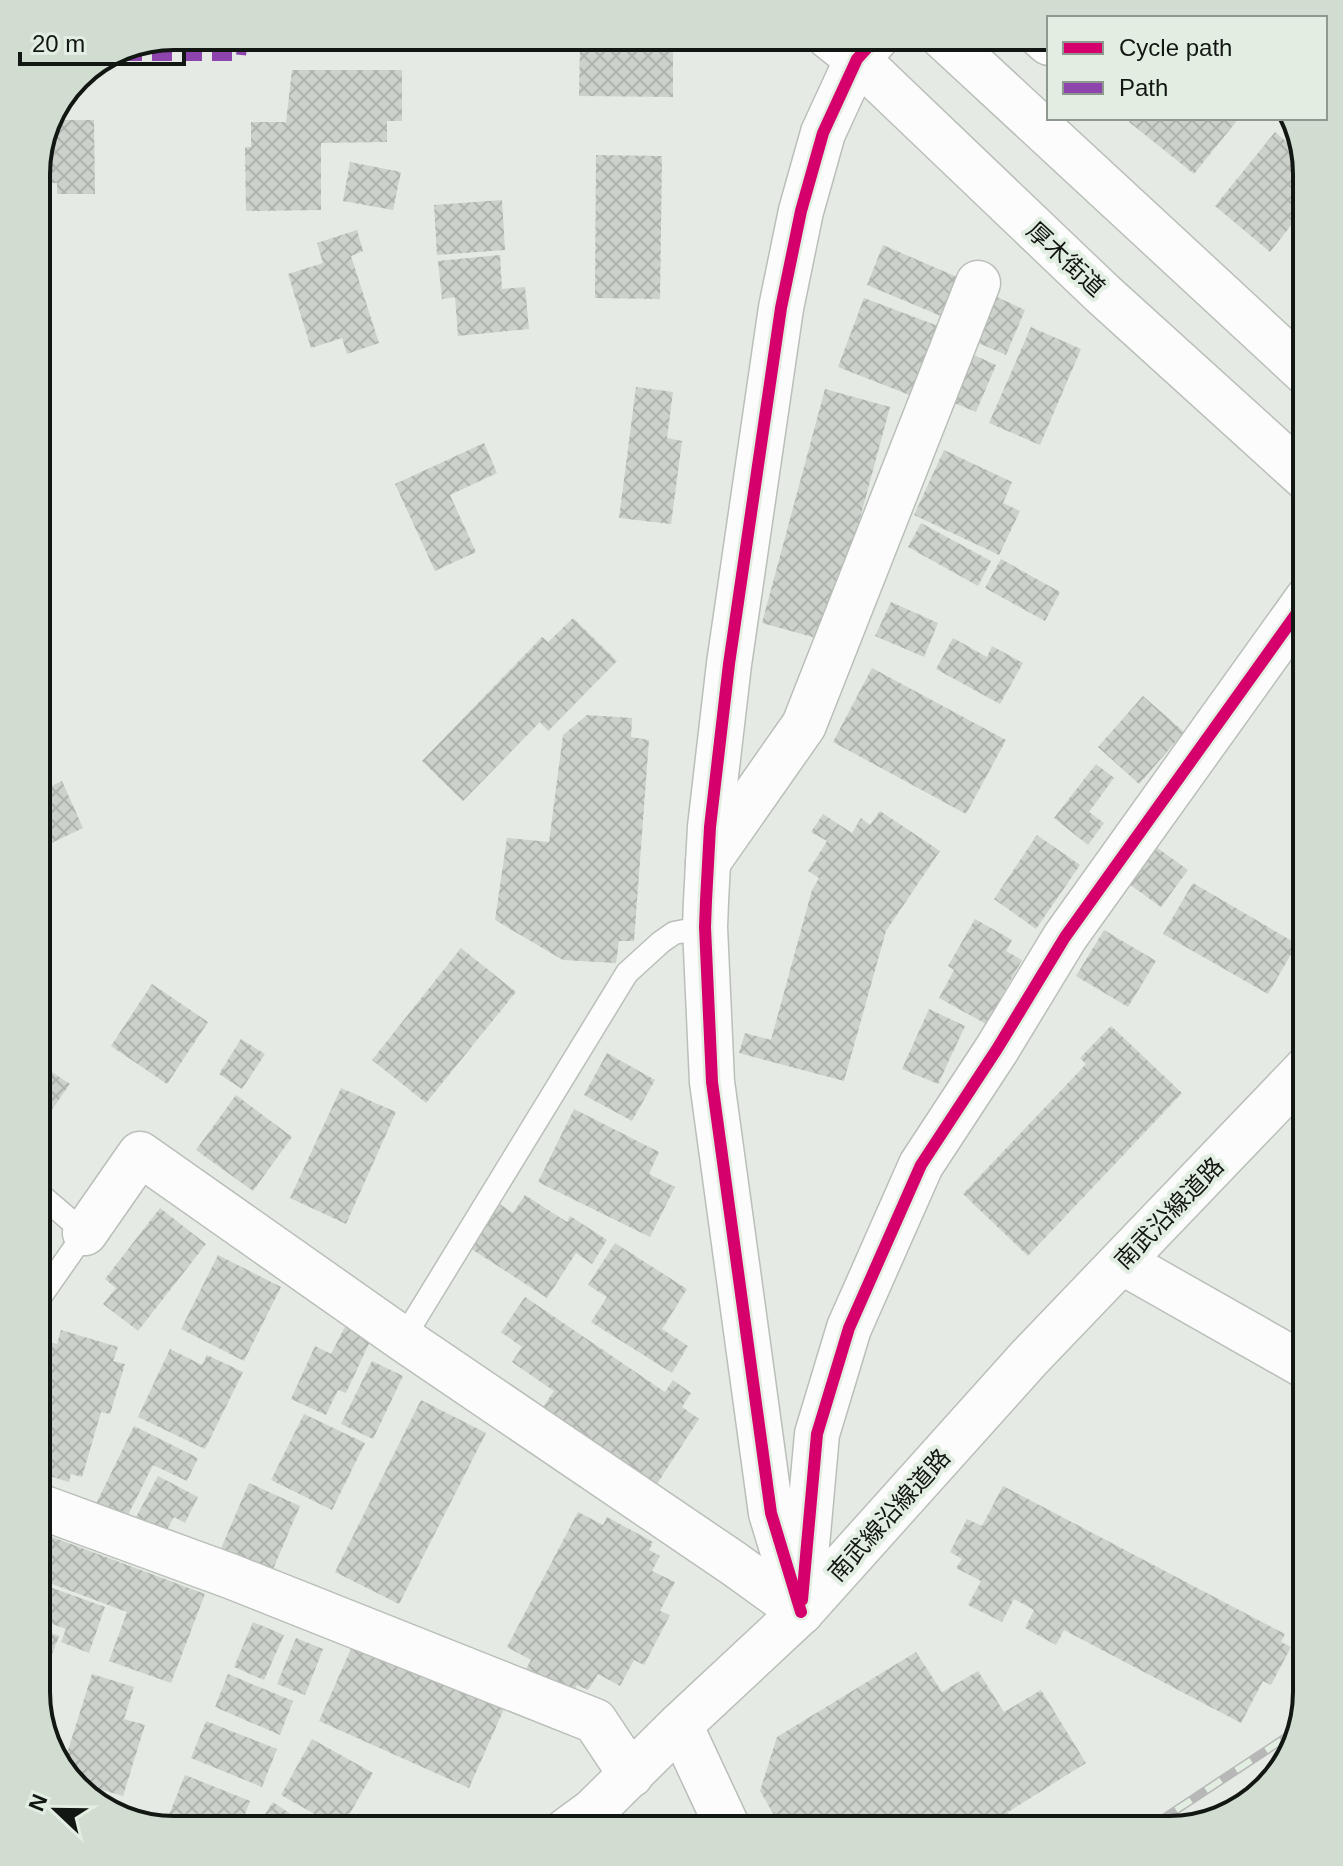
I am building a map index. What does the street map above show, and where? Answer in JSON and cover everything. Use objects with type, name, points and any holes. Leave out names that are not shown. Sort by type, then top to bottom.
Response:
[{"type":"main road","points":[[801,1612],[771,1513],[712,1082],[705,927],[710,827],[729,664],[781,308],[801,211],[823,133],[852,50]]},
{"type":"main road","name":"厚木街道","points":[[860,50],[1103,294],[1293,466]]},
{"type":"main road","points":[[957,50],[1293,361]]},
{"type":"main road","points":[[708,862],[804,725],[978,283]]},
{"type":"main road","points":[[801,1612],[817,1434],[849,1328],[921,1165],[1065,937],[1293,619]]},
{"type":"main road","name":"南武沿線道路","points":[[1029,1358],[1293,1083]]},
{"type":"main road","points":[[85,1233],[140,1154],[801,1612]]},
{"type":"main road","points":[[1122,1262],[1293,1359]]},
{"type":"main road","name":"南武線沿線道路","points":[[586,1816],[801,1612],[1029,1358]]},
{"type":"main road","points":[[50,1510],[230,1576],[595,1721],[631,1775]]},
{"type":"main road","points":[[680,1725],[722,1816]]},
{"type":"lane","points":[[403,1339],[627,973],[674,933],[705,927]]},
{"type":"lane","points":[[50,1203],[85,1233],[50,1283]]},
{"type":"building","points":[[580,50],[673,50],[673,97],[579,96]]},
{"type":"building","points":[[292,70],[402,70],[402,121],[387,121],[387,142],[321,143],[321,210],[246,211],[245,147],[251,147],[251,122],[286,122]]},
{"type":"building","points":[[63,120],[94,120],[95,194],[57,194],[57,183],[50,183],[50,166],[54,142]]},
{"type":"building","points":[[1130,120],[1237,120],[1194,174],[1129,122]]},
{"type":"building","points":[[1275,132],[1289,144],[1293,223],[1270,252],[1215,206]]},
{"type":"building","points":[[596,155],[662,156],[660,299],[595,298]]},
{"type":"building","points":[[350,162],[401,172],[393,210],[343,201]]},
{"type":"building","points":[[502,200],[505,250],[437,255],[434,205]]},
{"type":"building","points":[[357,230],[363,251],[351,256],[379,343],[347,354],[342,338],[311,348],[288,274],[323,263],[317,243]]},
{"type":"building","points":[[883,245],[964,280],[948,319],[867,285]]},
{"type":"building","points":[[500,255],[502,289],[525,287],[529,329],[458,336],[455,297],[442,299],[438,261]]},
{"type":"building","points":[[988,293],[1025,310],[1006,355],[967,338]]},
{"type":"building","points":[[864,298],[938,326],[912,396],[838,367]]},
{"type":"building","points":[[1031,327],[1081,349],[1040,445],[989,423]]},
{"type":"building","points":[[963,350],[996,365],[976,412],[942,398]]},
{"type":"building","points":[[636,387],[673,392],[667,438],[682,441],[671,524],[619,518]]},
{"type":"building","points":[[825,389],[890,407],[827,641],[762,623]]},
{"type":"building","points":[[484,443],[497,473],[450,495],[476,552],[435,571],[395,484]]},
{"type":"building","points":[[944,450],[1012,482],[1003,503],[1020,511],[999,555],[914,515]]},
{"type":"building","points":[[921,523],[991,561],[978,586],[908,547]]},
{"type":"building","points":[[1001,559],[1060,592],[1045,621],[985,588]]},
{"type":"building","points":[[891,602],[938,623],[924,657],[875,636]]},
{"type":"building","points":[[573,618],[617,661],[548,731],[540,722],[463,801],[422,761],[542,637],[548,642]]},
{"type":"building","points":[[953,638],[987,657],[992,646],[1023,663],[1000,704],[936,669]]},
{"type":"building","points":[[872,668],[1006,740],[966,814],[833,742]]},
{"type":"building","points":[[1143,696],[1184,732],[1139,784],[1098,747]]},
{"type":"building","points":[[587,715],[632,718],[631,737],[649,740],[634,941],[619,941],[616,963],[563,960],[495,920],[507,838],[549,842],[563,735]]},
{"type":"building","points":[[1096,764],[1114,778],[1089,812],[1104,823],[1088,845],[1054,818]]},
{"type":"building","points":[[62,781],[83,828],[50,844],[50,787]]},
{"type":"building","points":[[880,811],[940,851],[886,931],[844,1081],[739,1053],[745,1033],[771,1040],[812,890],[819,878],[808,871],[827,841],[811,832],[823,814],[852,833],[861,818],[870,825]]},
{"type":"building","points":[[1037,835],[1080,865],[1036,929],[994,899]]},
{"type":"building","points":[[1149,842],[1188,870],[1161,907],[1122,879]]},
{"type":"building","points":[[1193,883],[1293,942],[1293,951],[1268,994],[1163,934]]},
{"type":"building","points":[[975,919],[1012,940],[1006,951],[1022,960],[986,1024],[939,998],[954,970],[948,966]]},
{"type":"building","points":[[1104,930],[1156,961],[1128,1007],[1076,976]]},
{"type":"building","points":[[461,948],[516,992],[426,1103],[372,1060]]},
{"type":"building","points":[[152,984],[208,1022],[167,1084],[111,1046]]},
{"type":"building","points":[[929,1009],[965,1026],[938,1084],[902,1069]]},
{"type":"building","points":[[1111,1026],[1182,1093],[1028,1256],[963,1194],[1086,1064],[1080,1058]]},
{"type":"building","points":[[241,1039],[265,1054],[242,1089],[219,1074]]},
{"type":"building","points":[[607,1053],[655,1080],[632,1121],[584,1095]]},
{"type":"building","points":[[50,1071],[70,1084],[50,1112]]},
{"type":"building","points":[[341,1088],[396,1112],[346,1224],[290,1198]]},
{"type":"building","points":[[236,1095],[292,1137],[253,1191],[196,1150]]},
{"type":"building","points":[[574,1109],[659,1152],[649,1174],[675,1187],[650,1237],[538,1182]]},
{"type":"building","points":[[525,1195],[567,1222],[570,1216],[607,1240],[592,1264],[576,1253],[547,1298],[470,1248],[498,1203],[513,1213]]},
{"type":"building","points":[[160,1208],[206,1244],[138,1331],[103,1304],[116,1288],[105,1279]]},
{"type":"building","points":[[615,1243],[687,1289],[662,1329],[688,1346],[672,1373],[591,1322],[607,1297],[588,1285]]},
{"type":"building","points":[[218,1255],[281,1287],[244,1361],[181,1329]]},
{"type":"building","points":[[525,1297],[665,1392],[673,1380],[691,1393],[682,1407],[699,1419],[657,1484],[543,1407],[554,1391],[512,1362],[522,1347],[501,1332]]},
{"type":"building","points":[[347,1323],[373,1335],[346,1393],[338,1390],[326,1415],[291,1399],[315,1346],[331,1354]]},
{"type":"building","points":[[61,1330],[118,1347],[113,1361],[125,1364],[110,1414],[101,1412],[82,1477],[71,1474],[69,1482],[50,1476],[50,1342],[57,1344]]},
{"type":"building","points":[[170,1349],[202,1365],[207,1355],[243,1372],[205,1449],[138,1417]]},
{"type":"building","points":[[372,1361],[403,1376],[373,1439],[341,1424]]},
{"type":"building","points":[[421,1400],[486,1433],[399,1604],[335,1572]]},
{"type":"building","points":[[304,1414],[365,1443],[332,1510],[271,1480]]},
{"type":"building","points":[[134,1426],[198,1458],[187,1481],[153,1465],[125,1521],[95,1506]]},
{"type":"building","points":[[158,1476],[198,1497],[185,1523],[174,1517],[163,1537],[134,1521]]},
{"type":"building","points":[[249,1483],[300,1506],[271,1574],[220,1551]]},
{"type":"building","points":[[1003,1486],[1285,1634],[1281,1642],[1291,1647],[1271,1685],[1263,1681],[1241,1723],[1064,1630],[1056,1645],[1025,1628],[1034,1610],[1014,1599],[1002,1622],[968,1605],[981,1581],[956,1568],[962,1559],[950,1552],[967,1519],[982,1526]]},
{"type":"building","points":[[578,1512],[603,1525],[607,1517],[653,1542],[649,1550],[660,1556],[652,1571],[675,1582],[660,1611],[670,1615],[644,1665],[634,1660],[620,1686],[598,1674],[588,1690],[577,1685],[571,1695],[525,1671],[531,1660],[507,1647]]},
{"type":"building","points":[[50,1536],[205,1594],[171,1683],[109,1661],[127,1612],[50,1583]]},
{"type":"building","points":[[50,1587],[105,1607],[89,1653],[61,1642],[66,1629],[50,1623]]},
{"type":"building","points":[[253,1622],[284,1635],[264,1680],[234,1667]]},
{"type":"building","points":[[50,1632],[59,1636],[50,1660]]},
{"type":"building","points":[[296,1638],[323,1649],[305,1695],[277,1684]]},
{"type":"building","points":[[354,1642],[504,1709],[469,1788],[319,1721]]},
{"type":"building","points":[[916,1652],[942,1692],[978,1671],[1004,1712],[1041,1690],[1086,1763],[1008,1812],[1009,1816],[775,1816],[760,1791],[777,1737]]},
{"type":"building","points":[[92,1674],[134,1687],[124,1719],[145,1725],[123,1796],[97,1788],[96,1770],[78,1770],[67,1754]]},
{"type":"building","points":[[228,1674],[293,1701],[280,1735],[215,1707]]},
{"type":"building","points":[[206,1721],[277,1749],[262,1787],[191,1758]]},
{"type":"building","points":[[312,1739],[373,1773],[348,1816],[318,1816],[281,1795]]},
{"type":"building","points":[[185,1775],[250,1801],[244,1816],[169,1816]]},
{"type":"building","points":[[273,1802],[294,1816],[264,1816]]},
{"type":"railway","points":[[1167,1816],[1284,1738]]},
{"type":"marked path","points":[[137,56],[241,56],[242,50]]},
{"type":"cycle path","points":[[801,1612],[771,1513],[712,1082],[706,901],[710,827],[729,664],[781,308],[801,211],[823,133],[857,59],[865,50]]},
{"type":"cycle path","points":[[802,1600],[817,1434],[849,1328],[921,1165],[1065,937],[1293,619]]}]
